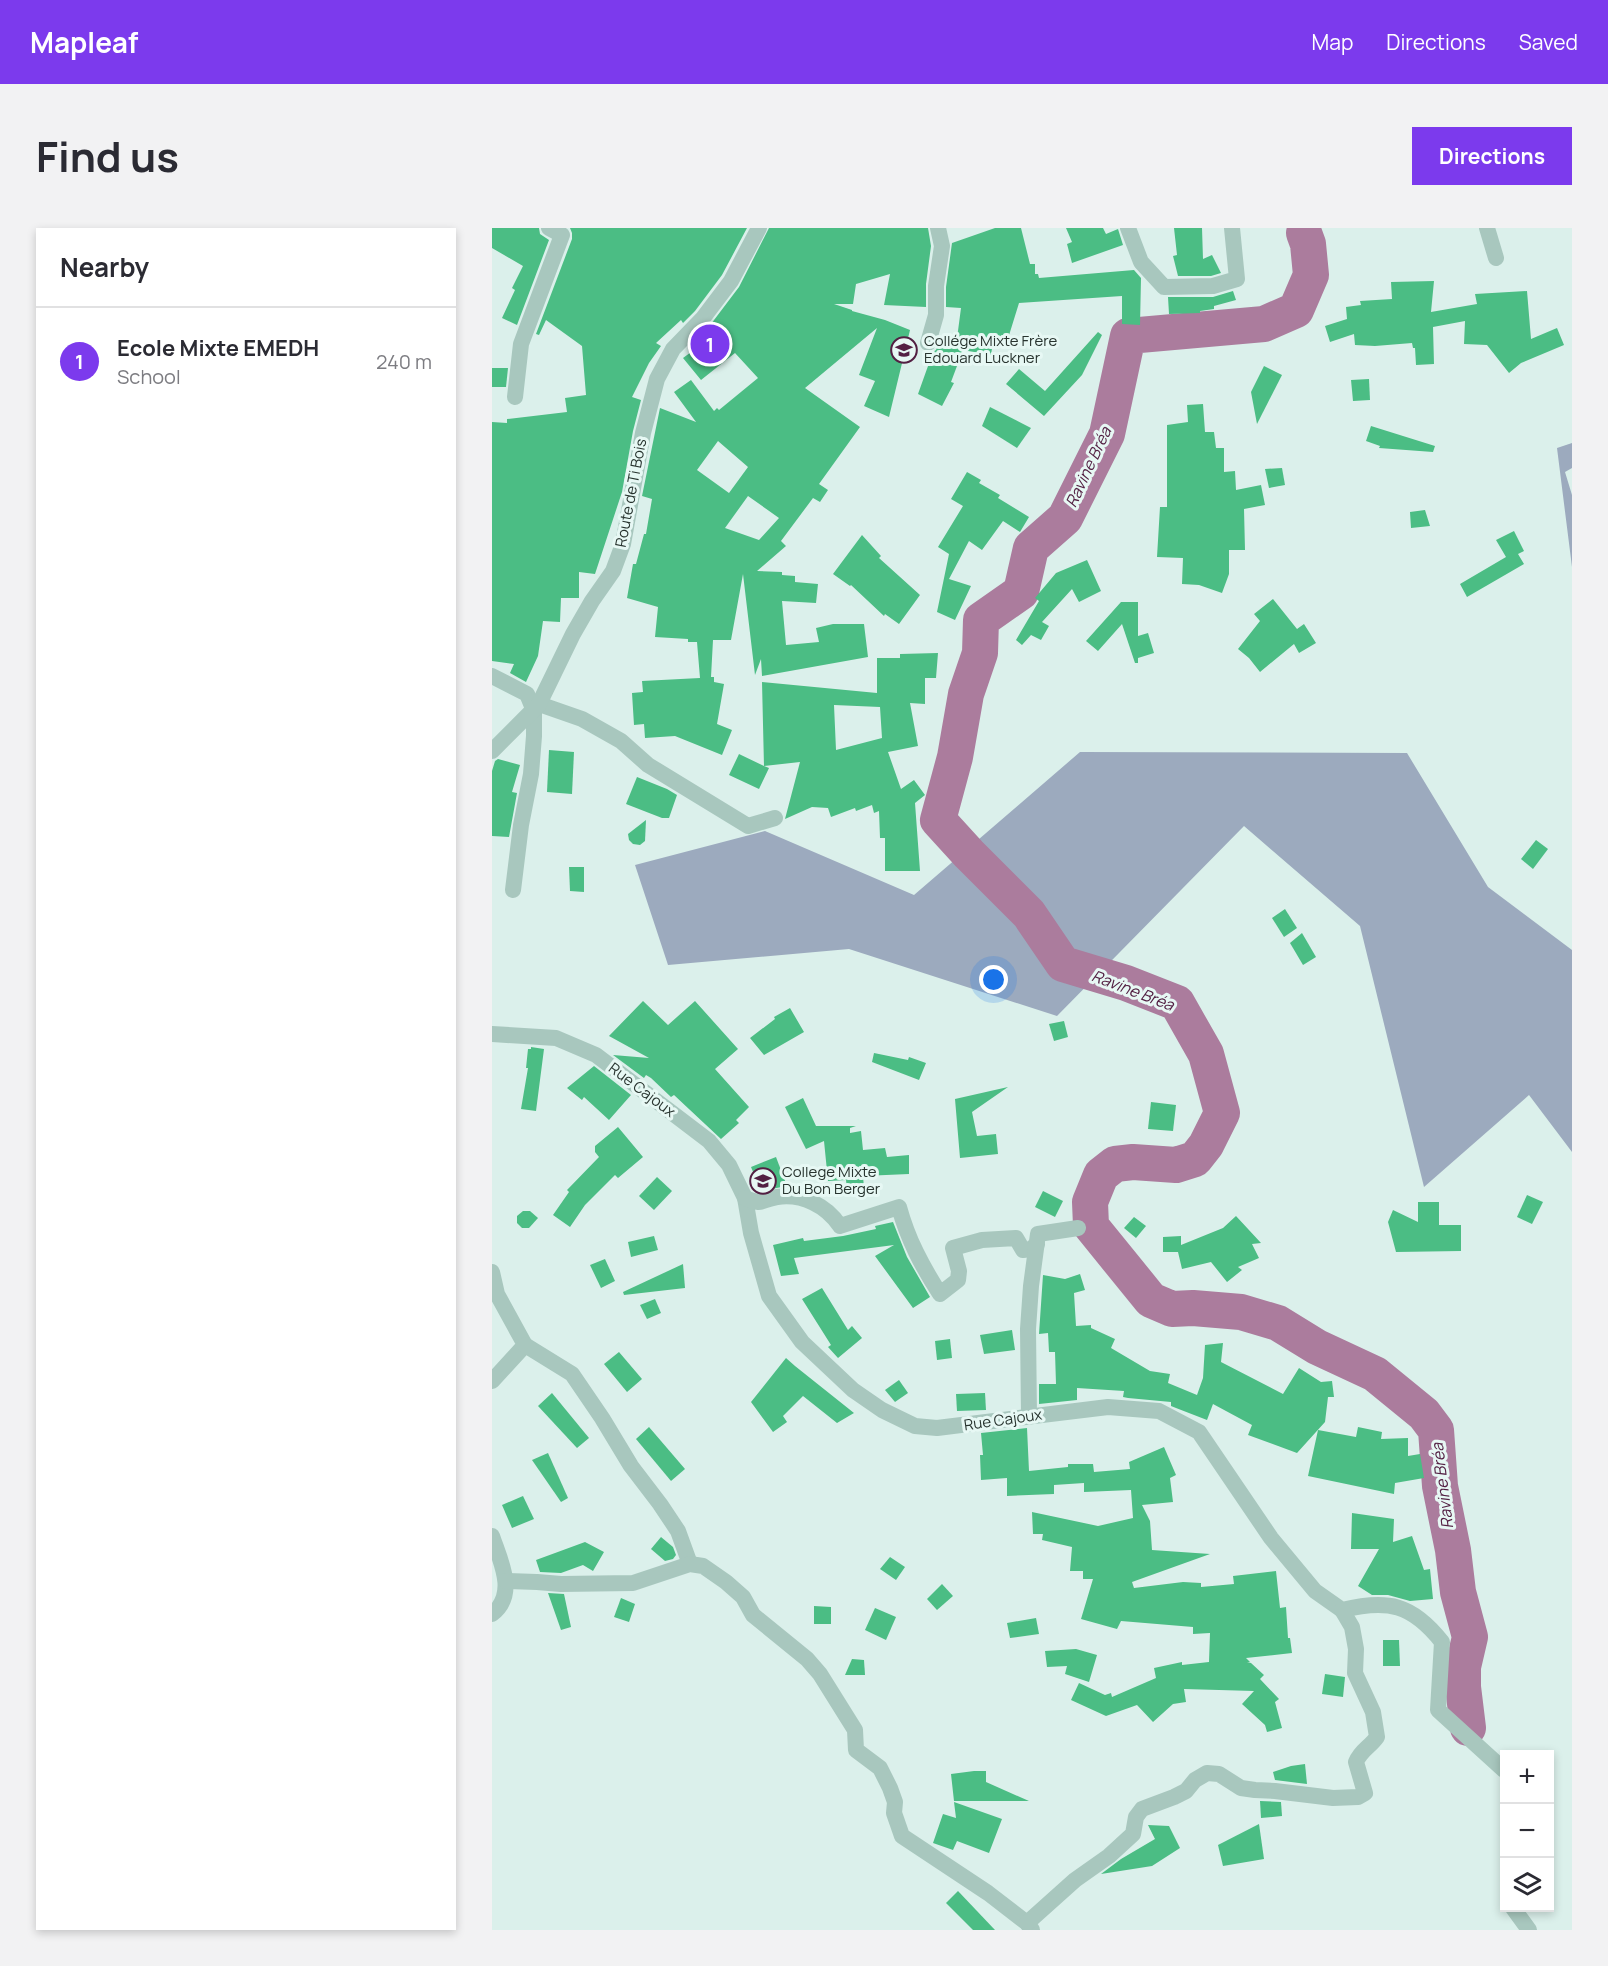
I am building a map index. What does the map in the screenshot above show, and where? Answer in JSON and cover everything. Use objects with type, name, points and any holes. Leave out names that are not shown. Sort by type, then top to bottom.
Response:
[{"type":"street","points":[[515,397],[521,344],[562,235],[549,228]]},
{"type":"street","name":"Route de Ti Bois","points":[[492,751],[536,707],[578,626],[613,571],[623,544],[642,433],[657,379],[674,349],[703,318],[731,281],[759,228]]},
{"type":"street","points":[[928,344],[936,315],[936,286],[942,246],[938,228]]},
{"type":"street","points":[[1128,228],[1141,262],[1164,287],[1213,286],[1237,279],[1232,228]]},
{"type":"street","points":[[1487,228],[1497,258]]},
{"type":"street","points":[[492,676],[527,694],[536,707],[531,774],[521,825],[513,890]]},
{"type":"street","points":[[536,707],[582,719],[621,741],[648,765],[748,826],[775,818]]},
{"type":"street","name":"Rue Cajoux","points":[[492,1034],[556,1038],[596,1055],[709,1141],[729,1165],[745,1198],[751,1233],[769,1296],[802,1342],[853,1390],[882,1410],[915,1426],[937,1428],[1108,1407],[1159,1411],[1199,1432],[1271,1538],[1314,1591],[1342,1610]]},
{"type":"street","points":[[745,1198],[759,1204],[778,1197],[801,1199],[827,1209],[840,1226],[899,1207],[906,1233],[920,1262],[940,1294],[958,1280],[959,1271],[953,1248],[982,1240],[1016,1238],[1023,1250],[1031,1250],[1037,1244]]},
{"type":"street","points":[[1029,1416],[1028,1329],[1038,1234],[1078,1227]]},
{"type":"street","points":[[492,1272],[497,1294],[525,1345],[572,1374],[603,1418],[631,1466],[678,1531],[690,1564]]},
{"type":"street","points":[[492,1381],[525,1345]]},
{"type":"street","points":[[492,1536],[507,1581],[504,1597],[492,1614]]},
{"type":"street","points":[[507,1581],[561,1584],[633,1583],[690,1564],[703,1566],[743,1597],[753,1615],[807,1659],[820,1674],[855,1730],[856,1750],[880,1768],[895,1802],[894,1813],[902,1836],[988,1893],[1030,1927],[1075,1880],[1109,1856],[1133,1834],[1136,1816],[1142,1809],[1180,1794],[1207,1773],[1219,1774],[1241,1788],[1255,1790],[1333,1798],[1358,1797],[1365,1793],[1356,1762],[1361,1751],[1370,1746],[1377,1737],[1376,1724],[1355,1673],[1356,1649],[1352,1627],[1342,1610],[1368,1604],[1405,1609],[1428,1624],[1442,1642],[1438,1710],[1500,1766]]},
{"type":"street","points":[[1516,1912],[1529,1930]]},
{"type":"shaded area","points":[[1572,443],[1572,468],[1565,472],[1572,495],[1572,567],[1557,448]]},
{"type":"shaded area","points":[[1080,752],[1407,753],[1488,887],[1572,950],[1572,1152],[1529,1095],[1424,1187],[1360,926],[1244,826],[1057,1016],[849,949],[668,965],[635,865],[765,831],[914,895]]},
{"type":"building","points":[[492,228],[539,228],[540,234],[549,240],[517,325],[502,318],[515,290],[512,288],[523,266],[492,248]]},
{"type":"building","points":[[570,228],[747,228],[722,275],[695,311],[683,323],[681,320],[656,343],[661,346],[649,363],[632,397],[641,400],[622,492],[595,574],[579,572],[579,598],[561,598],[560,622],[543,621],[538,656],[526,682],[510,673],[514,664],[492,661],[492,422],[507,423],[507,419],[567,412],[565,398],[586,395],[582,346],[546,320],[539,335],[536,334],[572,239]]},
{"type":"building","points":[[769,228],[928,228],[931,246],[926,284],[926,307],[884,305],[890,274],[856,284],[853,304],[834,304],[910,330],[889,417],[864,406],[875,381],[859,375],[877,328],[805,388],[860,427],[819,484],[828,490],[820,502],[813,498],[781,541],[786,546],[757,571],[782,572],[782,575],[795,576],[795,582],[818,584],[816,603],[782,601],[786,645],[819,642],[816,628],[833,624],[864,624],[868,657],[762,676],[761,659],[755,675],[743,574],[731,640],[713,640],[711,677],[714,677],[714,682],[724,684],[717,724],[732,730],[722,755],[675,736],[645,738],[644,724],[634,725],[632,693],[643,692],[642,681],[700,678],[697,642],[688,642],[688,639],[655,637],[658,607],[627,598],[633,564],[636,564],[644,534],[646,534],[652,499],[642,496],[660,408],[696,422],[674,392],[691,380],[714,411],[717,408],[719,410],[758,378],[735,353],[701,380],[683,358],[702,344],[697,339],[739,287]],"holes":[[[718,441],[748,467],[729,493],[697,470]],[[748,496],[779,518],[759,540],[725,528]]]},
{"type":"building","points":[[995,228],[1021,228],[1030,264],[1035,264],[1035,274],[1038,274],[1039,278],[1134,270],[1141,278],[1140,325],[1122,324],[1122,296],[1019,303],[1006,345],[993,342],[991,355],[963,350],[951,382],[954,383],[942,406],[918,394],[933,352],[940,340],[956,346],[961,308],[946,307],[946,287],[952,243]]},
{"type":"building","points":[[1066,228],[1103,228],[1106,234],[1118,229],[1123,245],[1072,263],[1067,244],[1072,242]]},
{"type":"building","points":[[1174,228],[1202,228],[1203,259],[1212,255],[1221,273],[1211,276],[1178,276],[1173,256],[1177,255]]},
{"type":"building","points":[[1434,281],[1431,312],[1477,304],[1475,294],[1527,291],[1531,339],[1557,328],[1564,345],[1521,363],[1509,373],[1487,345],[1464,344],[1465,321],[1433,327],[1434,364],[1416,365],[1415,348],[1412,343],[1355,345],[1354,334],[1330,342],[1325,326],[1347,319],[1346,307],[1361,305],[1360,301],[1392,299],[1391,282]]},
{"type":"building","points":[[1233,291],[1236,300],[1214,306],[1214,309],[1200,311],[1200,313],[1169,314],[1168,297],[1213,297]]},
{"type":"building","points":[[1098,332],[1102,335],[1082,375],[1044,416],[1006,384],[1019,369],[1045,391]]},
{"type":"building","points":[[1264,366],[1282,375],[1257,424],[1251,392]]},
{"type":"building","points":[[492,368],[508,368],[506,387],[492,387]]},
{"type":"building","points":[[1369,379],[1370,400],[1353,401],[1351,380]]},
{"type":"building","points":[[1203,404],[1205,432],[1214,432],[1216,448],[1224,448],[1224,472],[1235,471],[1236,490],[1261,485],[1265,505],[1244,509],[1245,550],[1229,550],[1229,574],[1222,593],[1199,585],[1182,584],[1183,558],[1157,557],[1160,507],[1167,507],[1167,425],[1188,422],[1187,405]]},
{"type":"building","points":[[990,407],[1031,428],[1017,448],[982,426]]},
{"type":"building","points":[[1371,426],[1435,446],[1433,452],[1379,448],[1380,446],[1366,441]]},
{"type":"building","points":[[1282,468],[1285,485],[1269,488],[1265,469]]},
{"type":"building","points":[[967,472],[981,480],[979,483],[1000,495],[998,498],[1029,517],[1020,532],[1003,521],[982,550],[969,541],[949,579],[971,586],[955,620],[937,612],[949,554],[938,547],[963,506],[951,499]]},
{"type":"building","points":[[1425,510],[1430,526],[1411,528],[1410,512]]},
{"type":"building","points":[[1514,531],[1524,551],[1518,554],[1524,564],[1467,597],[1460,584],[1506,557],[1496,540]]},
{"type":"building","points":[[862,535],[881,556],[879,558],[920,595],[899,624],[885,614],[884,616],[851,585],[833,574]]},
{"type":"building","points":[[1087,560],[1101,591],[1079,602],[1072,589],[1042,622],[1049,626],[1041,640],[1031,635],[1022,645],[1016,640],[1039,601],[1035,598],[1056,573]]},
{"type":"building","points":[[1273,599],[1297,629],[1304,624],[1316,643],[1299,653],[1294,644],[1260,672],[1238,649],[1260,621],[1254,614]]},
{"type":"building","points":[[1121,602],[1138,602],[1138,636],[1148,633],[1154,653],[1138,658],[1138,663],[1135,663],[1122,624],[1098,651],[1086,641]]},
{"type":"building","points":[[938,653],[936,678],[925,678],[925,704],[910,703],[918,746],[888,752],[901,789],[914,780],[925,795],[915,803],[920,871],[885,871],[885,838],[880,838],[879,811],[874,813],[872,805],[856,811],[855,808],[831,817],[828,808],[812,807],[785,819],[800,762],[764,766],[762,682],[877,693],[877,658],[900,658],[900,654]],"holes":[[[834,705],[880,707],[882,738],[836,750]]]},
{"type":"building","points":[[549,750],[574,752],[572,794],[547,792]]},
{"type":"building","points":[[739,754],[769,768],[759,789],[729,775]]},
{"type":"building","points":[[498,759],[520,765],[512,792],[517,793],[509,837],[492,836],[492,771]]},
{"type":"building","points":[[637,777],[677,795],[669,818],[662,818],[626,804]]},
{"type":"building","points":[[646,820],[645,841],[640,845],[633,844],[628,834]]},
{"type":"building","points":[[1536,840],[1548,849],[1533,869],[1521,859]]},
{"type":"building","points":[[569,867],[584,867],[584,892],[570,891]]},
{"type":"building","points":[[1285,909],[1297,928],[1284,937],[1272,918]]},
{"type":"building","points":[[1302,933],[1316,957],[1303,965],[1290,943]]},
{"type":"building","points":[[643,1001],[668,1025],[695,1001],[738,1049],[715,1069],[749,1107],[736,1120],[739,1123],[721,1139],[674,1095],[671,1097],[651,1078],[646,1075],[644,1078],[613,1055],[649,1058],[609,1036]]},
{"type":"building","points":[[790,1008],[804,1032],[764,1055],[750,1038],[775,1019],[774,1017]]},
{"type":"building","points":[[1064,1021],[1068,1037],[1054,1041],[1049,1024]]},
{"type":"building","points":[[531,1047],[544,1049],[536,1111],[521,1109],[528,1068],[526,1068],[528,1049]]},
{"type":"building","points":[[874,1053],[908,1060],[909,1057],[926,1063],[919,1080],[872,1062]]},
{"type":"building","points":[[594,1066],[631,1095],[609,1120],[584,1097],[582,1100],[567,1088]]},
{"type":"building","points":[[1008,1087],[972,1112],[977,1136],[996,1134],[998,1154],[960,1158],[955,1099]]},
{"type":"building","points":[[803,1098],[816,1126],[856,1126],[850,1128],[850,1133],[861,1131],[863,1150],[885,1148],[887,1157],[909,1155],[909,1174],[863,1176],[864,1188],[847,1189],[846,1180],[828,1181],[824,1141],[806,1149],[785,1107]]},
{"type":"building","points":[[1151,1102],[1176,1105],[1173,1131],[1148,1129]]},
{"type":"building","points":[[618,1127],[643,1157],[618,1178],[615,1175],[585,1205],[570,1227],[553,1215],[569,1192],[567,1190],[599,1157],[595,1152],[595,1146]]},
{"type":"building","points":[[776,1157],[787,1186],[761,1191],[751,1167]]},
{"type":"building","points":[[657,1177],[672,1191],[654,1210],[639,1196]]},
{"type":"building","points":[[1043,1191],[1063,1201],[1055,1217],[1035,1207]]},
{"type":"building","points":[[1527,1195],[1543,1202],[1532,1224],[1517,1217]]},
{"type":"building","points":[[1418,1202],[1439,1202],[1439,1225],[1461,1225],[1461,1251],[1396,1252],[1388,1222],[1393,1210],[1418,1222]]},
{"type":"building","points":[[523,1211],[530,1211],[538,1218],[529,1228],[522,1228],[517,1223],[517,1216]]},
{"type":"building","points":[[1236,1216],[1261,1243],[1252,1244],[1259,1258],[1238,1267],[1242,1270],[1227,1282],[1211,1262],[1182,1269],[1178,1252],[1163,1252],[1163,1237],[1181,1236],[1181,1245],[1223,1228]]},
{"type":"building","points":[[1134,1217],[1146,1226],[1136,1238],[1124,1228]]},
{"type":"building","points":[[893,1222],[907,1257],[930,1297],[913,1308],[875,1256],[894,1245],[794,1258],[799,1274],[781,1276],[773,1245],[803,1238],[804,1241],[843,1236],[876,1229],[875,1226]]},
{"type":"building","points":[[654,1236],[658,1250],[631,1257],[628,1242]]},
{"type":"building","points":[[605,1259],[615,1281],[601,1288],[590,1265]]},
{"type":"building","points":[[683,1264],[685,1288],[624,1295],[623,1292]]},
{"type":"building","points":[[1080,1274],[1085,1290],[1074,1293],[1076,1326],[1091,1325],[1091,1328],[1115,1339],[1111,1348],[1150,1371],[1170,1374],[1168,1383],[1197,1395],[1203,1378],[1205,1345],[1223,1343],[1221,1362],[1283,1394],[1299,1368],[1321,1382],[1332,1381],[1334,1397],[1328,1397],[1325,1422],[1297,1453],[1248,1435],[1252,1425],[1213,1404],[1207,1420],[1171,1406],[1171,1402],[1123,1397],[1124,1391],[1077,1388],[1077,1400],[1039,1404],[1039,1384],[1056,1384],[1055,1352],[1049,1352],[1048,1333],[1039,1334],[1043,1275],[1065,1279]]},
{"type":"building","points":[[822,1288],[848,1330],[852,1326],[862,1338],[838,1358],[828,1347],[831,1345],[802,1299]]},
{"type":"building","points":[[655,1299],[661,1313],[647,1319],[640,1305]]},
{"type":"building","points":[[1012,1330],[1015,1350],[984,1354],[980,1335]]},
{"type":"building","points":[[950,1339],[952,1358],[937,1360],[935,1341]]},
{"type":"building","points":[[619,1352],[642,1379],[627,1392],[604,1364]]},
{"type":"building","points":[[786,1358],[854,1413],[837,1423],[803,1396],[783,1416],[787,1422],[773,1432],[751,1402]]},
{"type":"building","points":[[899,1380],[908,1393],[895,1402],[885,1390]]},
{"type":"building","points":[[552,1393],[589,1438],[577,1448],[538,1406]]},
{"type":"building","points":[[985,1393],[986,1410],[957,1411],[956,1394]]},
{"type":"building","points":[[649,1427],[685,1469],[671,1481],[636,1439]]},
{"type":"building","points":[[1358,1427],[1382,1432],[1381,1439],[1408,1438],[1408,1456],[1420,1454],[1424,1478],[1395,1483],[1394,1494],[1308,1476],[1318,1430],[1356,1437]]},
{"type":"building","points":[[1027,1428],[1029,1471],[1068,1467],[1068,1464],[1093,1464],[1094,1472],[1130,1469],[1129,1462],[1164,1447],[1176,1475],[1170,1478],[1173,1502],[1142,1505],[1150,1521],[1152,1550],[1210,1554],[1132,1582],[1134,1588],[1183,1582],[1201,1583],[1201,1587],[1234,1584],[1233,1576],[1276,1571],[1280,1608],[1286,1607],[1288,1638],[1290,1638],[1292,1653],[1246,1658],[1250,1662],[1247,1662],[1264,1675],[1260,1679],[1279,1699],[1275,1702],[1282,1728],[1267,1732],[1265,1725],[1242,1704],[1254,1691],[1184,1689],[1186,1702],[1173,1704],[1153,1722],[1137,1705],[1106,1716],[1071,1700],[1079,1683],[1105,1695],[1111,1693],[1112,1697],[1156,1678],[1154,1668],[1182,1662],[1182,1665],[1209,1662],[1210,1633],[1193,1634],[1193,1627],[1121,1621],[1117,1629],[1081,1619],[1093,1579],[1083,1579],[1083,1571],[1070,1571],[1072,1547],[1042,1540],[1043,1534],[1033,1534],[1032,1512],[1098,1526],[1133,1518],[1131,1490],[1084,1492],[1084,1483],[1054,1485],[1054,1494],[1007,1496],[1007,1478],[981,1480],[980,1455],[983,1455],[981,1433]]},
{"type":"building","points":[[548,1453],[568,1498],[561,1502],[532,1460]]},
{"type":"building","points":[[523,1496],[534,1519],[512,1528],[502,1505]]},
{"type":"building","points":[[1352,1513],[1394,1519],[1393,1542],[1412,1536],[1424,1570],[1430,1569],[1433,1599],[1410,1601],[1388,1595],[1372,1595],[1358,1586],[1379,1549],[1351,1549]]},
{"type":"building","points":[[661,1537],[673,1547],[676,1555],[673,1559],[665,1561],[651,1549]]},
{"type":"building","points":[[585,1542],[604,1552],[593,1571],[583,1565],[561,1573],[540,1572],[536,1560]]},
{"type":"building","points":[[890,1557],[905,1567],[896,1580],[880,1569]]},
{"type":"building","points":[[942,1584],[953,1596],[937,1610],[927,1599]]},
{"type":"building","points":[[548,1593],[564,1594],[571,1627],[561,1630]]},
{"type":"building","points":[[621,1598],[635,1604],[629,1622],[614,1617]]},
{"type":"building","points":[[814,1606],[831,1607],[831,1624],[814,1624]]},
{"type":"building","points":[[875,1608],[896,1617],[886,1640],[865,1630]]},
{"type":"building","points":[[1036,1618],[1039,1634],[1010,1638],[1007,1623]]},
{"type":"building","points":[[1383,1640],[1399,1640],[1400,1666],[1383,1666]]},
{"type":"building","points":[[1076,1649],[1097,1655],[1089,1682],[1065,1674],[1067,1666],[1047,1667],[1045,1651]]},
{"type":"building","points":[[852,1659],[864,1660],[865,1675],[845,1675]]},
{"type":"building","points":[[1325,1674],[1345,1677],[1343,1697],[1322,1694]]},
{"type":"building","points":[[1305,1764],[1307,1784],[1275,1780],[1273,1772]]},
{"type":"building","points":[[986,1771],[986,1782],[1029,1801],[954,1801],[951,1774]]},
{"type":"building","points":[[1260,1801],[1281,1802],[1282,1816],[1261,1818]]},
{"type":"building","points":[[954,1802],[1002,1819],[989,1853],[957,1841],[953,1850],[933,1843],[943,1814],[956,1818]]},
{"type":"building","points":[[1259,1824],[1264,1859],[1223,1866],[1218,1845]]},
{"type":"building","points":[[1148,1825],[1169,1826],[1180,1848],[1152,1866],[1101,1874],[1155,1839]]},
{"type":"building","points":[[958,1891],[995,1930],[973,1930],[946,1903]]},
{"type":"waterway","name":"Ravine Bréa","points":[[1304,233],[1308,244],[1311,275],[1296,310],[1264,324],[1128,336],[1107,434],[1065,518],[1031,548],[1021,592],[981,620],[980,653],[966,694],[955,757],[938,820],[1029,914],[1063,964],[1126,983],[1177,1003],[1206,1054],[1222,1113],[1206,1145],[1195,1159],[1176,1165],[1133,1162],[1115,1164],[1101,1175],[1090,1202],[1091,1226],[1151,1300],[1172,1309],[1193,1308],[1241,1312],[1278,1323],[1317,1347],[1375,1374],[1424,1414],[1436,1430],[1440,1486],[1453,1550],[1458,1592],[1470,1637],[1463,1667],[1468,1728]]},
{"type":"place","name":"Ecole Mixte EMEDH","points":[[710,344]]},
{"type":"place","name":"Collége Mixte Frère Edouard Luckner","points":[[904,350]]},
{"type":"place","name":"College Mixte Du Bon Berger","points":[[763,1181]]}]
